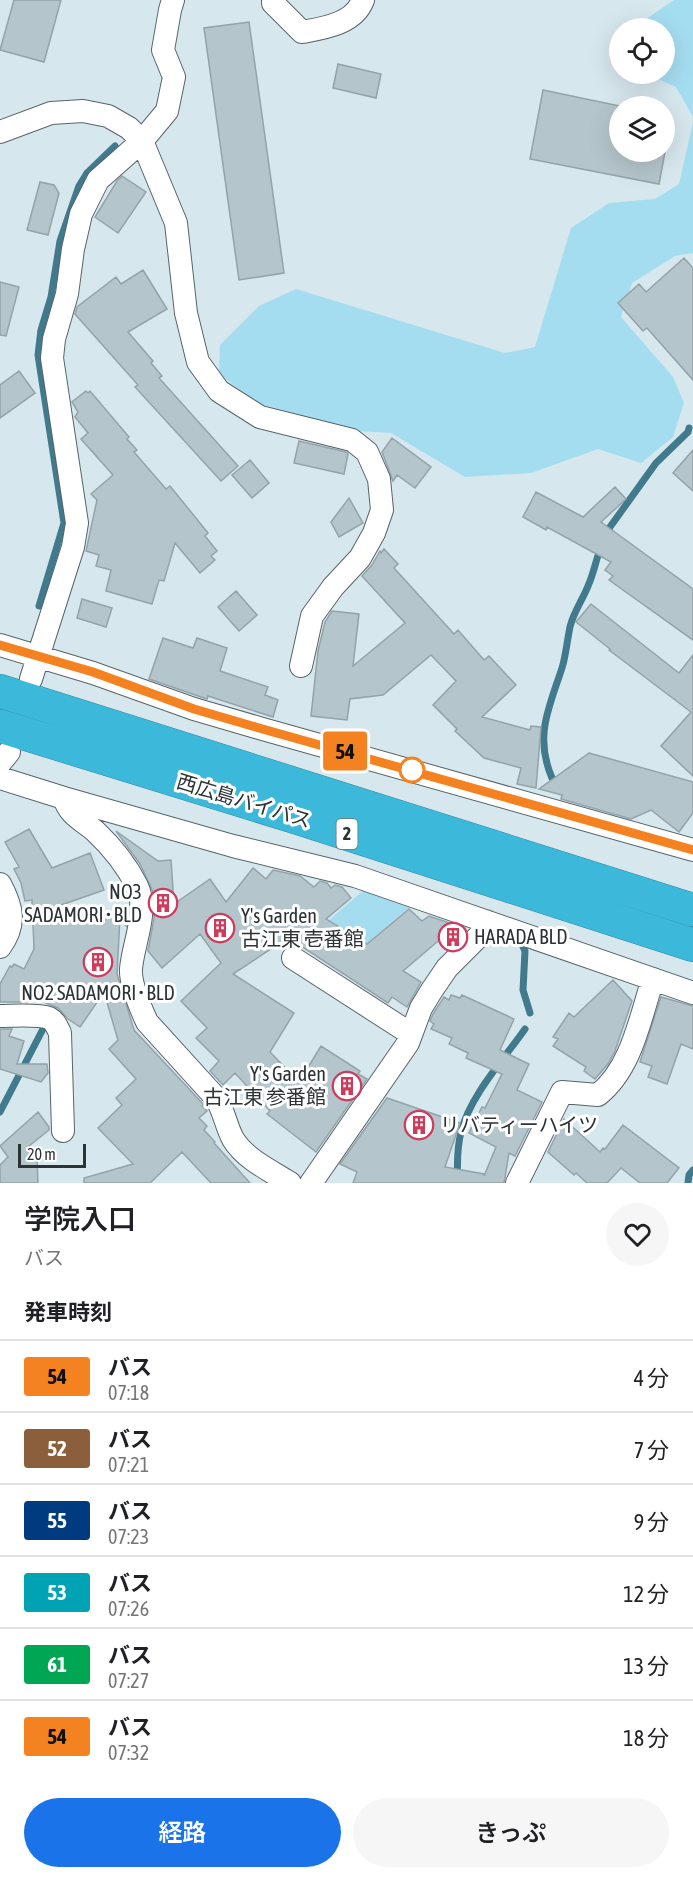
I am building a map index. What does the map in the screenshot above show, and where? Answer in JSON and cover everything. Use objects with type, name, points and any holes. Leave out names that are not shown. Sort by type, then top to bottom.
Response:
[{"type":"highway","name":"西広島バイパス","points":[[0,691],[693,910]]},
{"type":"highway","name":"西広島バイパス","points":[[3,747],[307,821],[693,945]]},
{"type":"street","points":[[31,679],[73,547],[77,523],[52,358],[54,339],[67,294],[73,249],[81,214],[98,180],[142,141],[167,111],[174,77],[163,50],[173,0]]},
{"type":"street","points":[[273,0],[273,3],[302,32],[333,27],[359,9],[363,0]]},
{"type":"street","points":[[0,132],[51,113],[83,111],[108,116],[129,128],[142,141],[176,223],[186,314],[198,362],[219,391],[260,417],[352,440],[367,452],[379,479],[382,510],[374,533],[360,558],[333,587],[312,616],[301,666]]},
{"type":"street","points":[[0,645],[93,672],[194,709],[248,725],[693,850]]},
{"type":"street","points":[[0,778],[233,846],[354,876],[693,993]]},
{"type":"street","points":[[64,798],[68,810],[95,832],[122,862],[138,888],[141,907],[138,938],[131,971],[147,1022],[216,1098],[233,1138],[248,1155],[290,1183]]},
{"type":"street","points":[[0,884],[9,905],[12,926],[0,947]]},
{"type":"street","points":[[312,1183],[408,1043],[421,1008],[432,990],[447,968],[483,932],[486,921]]},
{"type":"street","points":[[293,958],[411,1034]]},
{"type":"street","points":[[517,1183],[562,1092],[598,1095],[610,1086],[634,1040],[653,979]]},
{"type":"street","points":[[0,1016],[50,1018],[56,1024],[60,1033],[63,1131]]},
{"type":"shaded area","points":[[674,0],[693,0],[693,117],[676,87],[669,84],[675,84],[675,18],[648,18]]},
{"type":"shaded area","points":[[693,122],[693,253],[675,256],[632,283],[621,317],[673,377],[684,403],[673,437],[641,463],[598,449],[531,473],[465,477],[391,433],[358,431],[257,403],[219,374],[220,345],[259,306],[296,289],[505,353],[535,347],[571,228],[609,203],[655,199],[679,184]]},
{"type":"shaded area","points":[[365,889],[413,904],[367,943],[329,920]]},
{"type":"building","points":[[14,0],[61,0],[44,62],[0,50]]},
{"type":"building","points":[[249,22],[284,273],[239,280],[204,28]]},
{"type":"building","points":[[338,64],[381,74],[376,98],[333,88]]},
{"type":"building","points":[[543,90],[609,104],[609,162],[663,162],[659,184],[530,159]]},
{"type":"building","points":[[122,176],[146,192],[118,233],[95,217]]},
{"type":"building","points":[[40,182],[54,185],[59,193],[48,235],[27,230]]},
{"type":"building","points":[[684,258],[693,268],[693,380],[647,328],[643,331],[618,303],[639,284],[646,292]]},
{"type":"building","points":[[143,270],[167,309],[128,332],[153,361],[151,363],[162,376],[159,378],[238,466],[221,481],[135,387],[138,385],[75,314],[77,307],[116,277],[121,284]]},
{"type":"building","points":[[0,282],[19,287],[6,336],[0,335]]},
{"type":"building","points":[[19,371],[35,393],[0,418],[0,385]]},
{"type":"building","points":[[86,391],[88,393],[90,391],[129,437],[127,439],[137,450],[134,452],[166,489],[170,486],[208,533],[205,536],[217,551],[211,556],[215,560],[200,573],[175,543],[164,581],[159,580],[152,604],[106,591],[111,570],[96,566],[99,555],[86,551],[97,500],[91,494],[113,475],[81,439],[88,433],[75,417],[78,412],[72,402]]},
{"type":"building","points":[[392,438],[431,467],[415,488],[397,475],[393,481],[382,452]]},
{"type":"building","points":[[299,441],[346,452],[348,454],[344,474],[294,463]]},
{"type":"building","points":[[693,450],[693,491],[673,473]]},
{"type":"building","points":[[250,460],[269,483],[252,498],[232,475]]},
{"type":"building","points":[[615,487],[626,499],[601,522],[693,589],[693,640],[609,580],[613,576],[605,570],[611,562],[547,527],[546,530],[523,517],[536,492],[583,517]]},
{"type":"building","points":[[349,498],[363,523],[339,537],[331,522]]},
{"type":"building","points":[[384,549],[398,564],[394,568],[454,634],[458,630],[484,660],[489,656],[516,685],[482,717],[530,730],[531,726],[541,727],[536,788],[517,784],[521,768],[484,758],[455,731],[457,729],[433,705],[456,681],[431,655],[383,695],[350,699],[347,720],[311,716],[318,651],[325,622],[332,611],[359,614],[353,666],[405,623],[362,576],[380,551],[381,553]]},
{"type":"building","points":[[236,591],[257,615],[239,631],[218,607]]},
{"type":"building","points":[[82,599],[112,608],[106,627],[77,618]]},
{"type":"building","points":[[591,604],[679,673],[693,655],[693,776],[661,746],[691,712],[576,622]]},
{"type":"building","points":[[163,638],[193,648],[197,638],[227,648],[220,671],[268,687],[265,695],[278,700],[273,717],[208,696],[207,699],[149,679]]},
{"type":"building","points":[[589,753],[693,782],[693,813],[679,832],[651,810],[631,819],[561,799],[562,795],[539,789]]},
{"type":"building","points":[[29,829],[52,868],[90,853],[104,890],[44,911],[127,916],[126,926],[120,918],[117,974],[134,1030],[204,1105],[202,1106],[207,1111],[199,1118],[207,1126],[204,1130],[250,1183],[211,1183],[182,1152],[150,1183],[84,1183],[84,1178],[133,1164],[98,1128],[122,1105],[116,1098],[136,1079],[109,1049],[118,1040],[104,992],[80,1027],[58,1008],[31,993],[26,1002],[0,1002],[0,984],[10,966],[14,964],[24,969],[34,949],[32,900],[25,901],[21,883],[14,869],[19,867],[5,842]]},
{"type":"building","points":[[116,831],[158,861],[171,860],[174,904],[210,879],[226,902],[253,868],[266,879],[273,870],[300,876],[314,887],[320,881],[327,883],[331,888],[335,885],[342,887],[351,898],[326,919],[367,944],[409,909],[422,921],[429,916],[465,928],[451,945],[444,936],[403,971],[421,982],[407,1007],[392,997],[388,1003],[298,944],[293,945],[286,939],[233,974],[294,1013],[270,1052],[299,1082],[321,1046],[360,1071],[358,1074],[367,1079],[316,1152],[267,1114],[270,1111],[235,1073],[223,1085],[210,1071],[219,1061],[196,1038],[207,1028],[181,1001],[221,963],[200,934],[162,968],[148,951],[154,918],[153,892],[140,864]]},
{"type":"building","points":[[613,980],[632,1001],[615,1051],[608,1064],[595,1079],[584,1071],[586,1067],[553,1046],[558,1039],[553,1037],[569,1013],[574,1017]]},
{"type":"building","points":[[451,995],[460,998],[462,995],[514,1019],[500,1050],[529,1064],[517,1090],[542,1102],[515,1156],[509,1153],[504,1183],[353,1183],[357,1172],[340,1164],[387,1098],[460,1123],[445,1167],[484,1174],[484,1176],[496,1147],[469,1133],[502,1074],[466,1058],[468,1053],[449,1044],[452,1038],[431,1029],[434,1024],[430,1021],[433,1014],[444,997],[449,1000]]},
{"type":"building","points":[[661,997],[693,1006],[693,1049],[681,1044],[667,1084],[648,1077],[652,1066],[640,1062]]},
{"type":"building","points":[[0,1029],[12,1029],[9,1036],[24,1041],[17,1064],[47,1064],[48,1073],[41,1082],[0,1069]]},
{"type":"building","points":[[38,1112],[49,1130],[29,1146],[37,1156],[38,1183],[0,1183],[0,1165],[8,1157],[0,1146]]},
{"type":"building","points":[[564,1119],[600,1152],[603,1148],[605,1149],[623,1125],[679,1168],[667,1183],[640,1183],[621,1168],[607,1183],[587,1183],[576,1173],[574,1175],[548,1152]]},
{"type":"waterway","points":[[39,606],[64,523],[38,355],[41,330],[51,297],[60,241],[79,186],[87,173],[115,146]]},
{"type":"waterway","points":[[606,536],[656,463],[688,432],[689,428]]},
{"type":"waterway","points":[[552,778],[544,749],[545,722],[563,663],[571,622],[586,591],[601,547]]},
{"type":"waterway","points":[[520,940],[525,951],[523,990],[530,1013]]},
{"type":"waterway","points":[[0,1112],[44,1027]]},
{"type":"waterway","points":[[458,1183],[459,1144],[465,1118],[498,1065],[525,1029]]},
{"type":"waterway","points":[[688,1183],[689,1175],[693,1170]]},
{"type":"bus line","name":"54","points":[[0,645],[93,672],[194,709],[693,850]]},
{"type":"place","name":"NO3 SADAMORI･BLD","points":[[163,903]]},
{"type":"place","name":"Y's Garden 古江東 壱番館","points":[[220,928]]},
{"type":"place","name":"HARADA BLD","points":[[453,937]]},
{"type":"place","name":"NO2 SADAMORI･BLD","points":[[98,962]]},
{"type":"place","name":"Y's Garden 古江東 参番館","points":[[347,1086]]},
{"type":"place","name":"リバティーハイツ","points":[[419,1125]]}]
